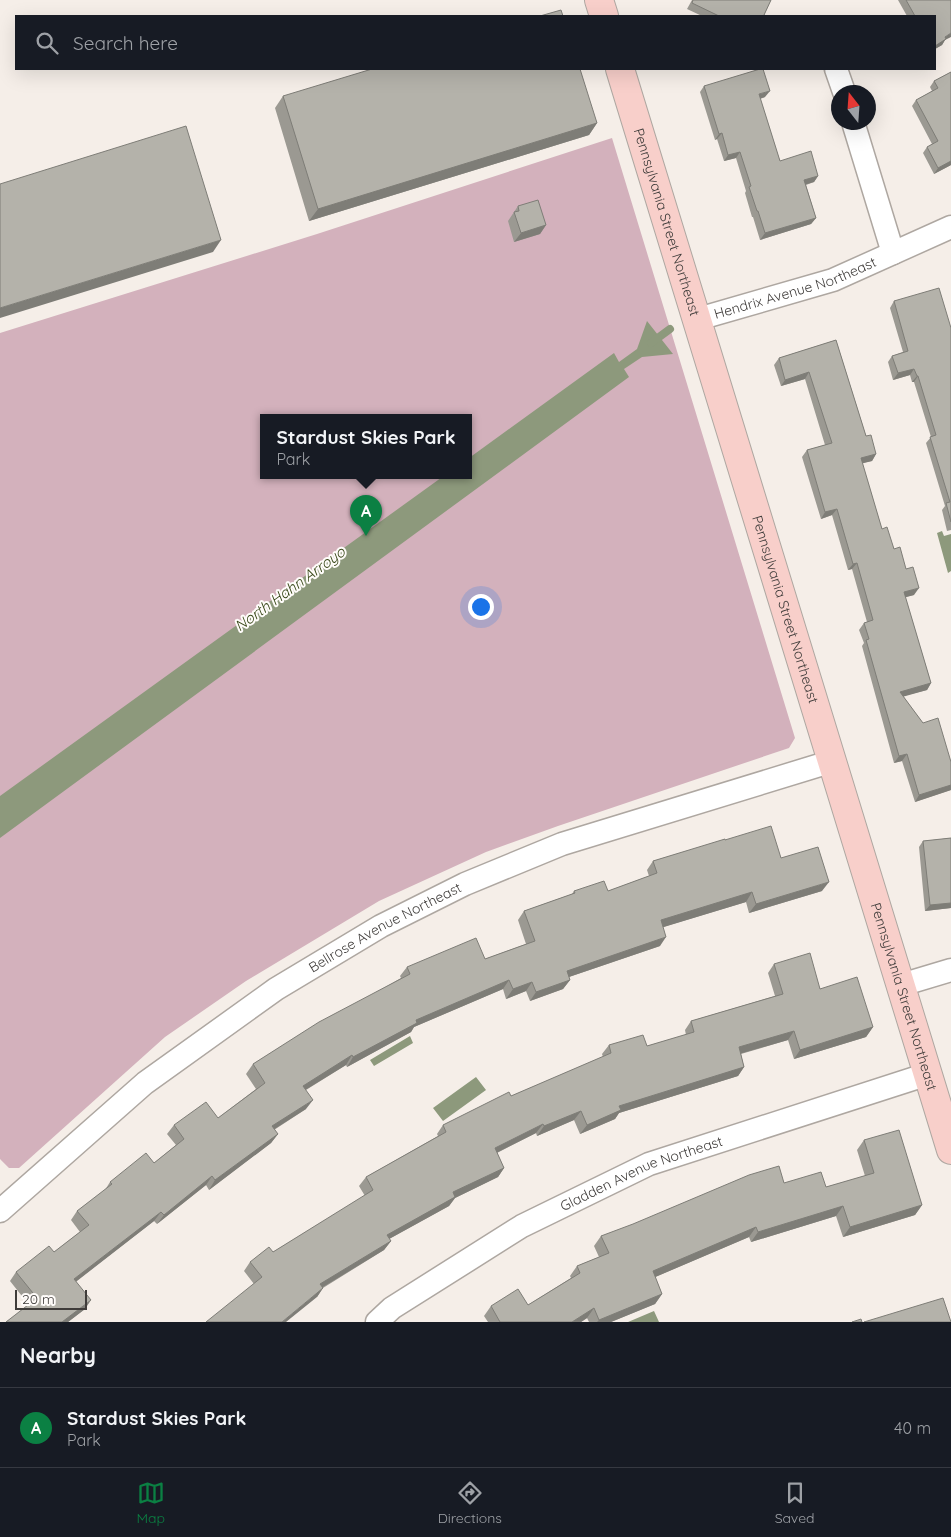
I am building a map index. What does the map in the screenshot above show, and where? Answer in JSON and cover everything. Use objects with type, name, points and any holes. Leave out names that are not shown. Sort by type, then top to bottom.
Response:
[{"type":"street","points":[[599,0],[604,15]]},
{"type":"street","name":"Pennsylvania Street Northeast","points":[[620,70],[951,1150]]},
{"type":"street","points":[[836,70],[842,85]]},
{"type":"street","name":"Hendrix Avenue Northeast","points":[[855,130],[893,253]]},
{"type":"street","name":"Hendrix Avenue Northeast","points":[[698,319],[833,280],[951,226]]},
{"type":"street","name":"Bellrose Avenue Northeast","points":[[4,1199],[145,1083],[276,989],[381,926],[465,884],[562,844],[833,761]]},
{"type":"street","points":[[901,985],[951,970]]},
{"type":"street","name":"Gladden Avenue Northeast","points":[[377,1322],[392,1308],[522,1226],[649,1164],[928,1074]]},
{"type":"shaded area","points":[[612,138],[795,738],[789,748],[486,852],[379,901],[246,981],[165,1037],[19,1168],[9,1168],[0,1159],[0,333],[317,234]]},
{"type":"water","points":[[647,321],[673,354],[642,357],[624,369],[629,377],[0,838],[0,796],[439,479],[472,479],[472,456],[614,353],[619,362],[637,349]]},
{"type":"water","points":[[942,531],[944,536],[951,534],[951,571],[948,573],[937,533]]},
{"type":"water","points":[[410,1036],[413,1043],[374,1066],[370,1060]]},
{"type":"water","points":[[476,1077],[486,1090],[443,1121],[433,1108]]},
{"type":"water","points":[[654,1311],[659,1322],[628,1322]]},
{"type":"building","points":[[693,0],[771,0],[764,15],[717,15],[692,3]]},
{"type":"building","points":[[906,0],[951,0],[951,33],[936,45],[936,15],[914,15]]},
{"type":"building","points":[[561,10],[563,15],[544,15]]},
{"type":"building","points":[[369,70],[580,70],[597,123],[318,209],[283,96]]},
{"type":"building","points":[[757,70],[763,70],[770,91],[759,94],[780,161],[811,151],[818,176],[804,180],[816,218],[765,233],[749,187],[751,186],[740,152],[728,155],[722,133],[719,134],[704,86]]},
{"type":"building","points":[[951,72],[951,161],[938,168],[927,147],[938,141],[916,100],[938,88],[934,81]]},
{"type":"building","points":[[186,126],[221,240],[0,308],[0,184]]},
{"type":"building","points":[[538,200],[546,225],[521,233],[514,212],[519,211],[518,206]]},
{"type":"building","points":[[939,288],[951,328],[951,522],[946,503],[950,502],[930,437],[936,435],[918,376],[914,369],[898,373],[892,356],[908,351],[894,301]]},
{"type":"building","points":[[836,340],[866,436],[871,435],[876,454],[861,458],[882,529],[887,527],[894,549],[900,547],[906,569],[913,567],[919,588],[904,592],[931,683],[900,692],[923,723],[938,718],[951,762],[951,785],[919,795],[907,754],[899,756],[866,640],[869,639],[864,623],[873,620],[857,563],[853,564],[837,509],[825,512],[807,450],[832,443],[809,372],[785,380],[779,358]]},
{"type":"building","points":[[771,826],[781,858],[818,847],[829,882],[756,904],[752,892],[661,920],[666,937],[567,971],[570,980],[536,992],[532,982],[513,989],[509,980],[416,1020],[417,1023],[353,1057],[352,1055],[303,1086],[313,1100],[272,1126],[278,1134],[215,1180],[212,1176],[164,1215],[161,1212],[74,1279],[91,1300],[62,1322],[6,1322],[37,1298],[16,1272],[49,1246],[54,1252],[89,1225],[77,1211],[112,1184],[110,1182],[146,1153],[154,1163],[184,1139],[174,1125],[206,1102],[218,1118],[265,1083],[253,1064],[319,1022],[410,974],[407,967],[476,938],[485,959],[535,941],[524,911],[604,881],[608,891],[657,873],[653,861]]},
{"type":"building","points":[[951,838],[951,903],[930,905],[923,841]]},
{"type":"building","points":[[810,953],[820,989],[857,977],[873,1027],[800,1050],[794,1031],[739,1047],[744,1067],[619,1106],[621,1110],[587,1125],[581,1111],[544,1126],[543,1124],[495,1148],[504,1168],[453,1192],[455,1197],[387,1235],[391,1241],[320,1284],[323,1288],[282,1322],[206,1322],[262,1277],[250,1262],[269,1247],[273,1252],[373,1190],[366,1177],[446,1132],[443,1125],[509,1092],[511,1096],[611,1053],[609,1045],[643,1035],[647,1046],[694,1032],[691,1021],[783,994],[774,964]]},
{"type":"building","points":[[899,1130],[922,1205],[850,1227],[843,1206],[758,1232],[756,1227],[653,1271],[662,1294],[599,1320],[594,1308],[572,1322],[500,1322],[491,1306],[518,1289],[528,1305],[580,1273],[577,1266],[609,1253],[601,1236],[749,1175],[779,1166],[784,1183],[821,1172],[826,1187],[874,1173],[864,1140]]},
{"type":"building","points":[[943,1298],[951,1322],[864,1322]]},
{"type":"waterway","name":"North Hahn Arroyo","points":[[651,343],[670,329]]},
{"type":"place","name":"Stardust Skies Park","points":[[366,536]]}]
